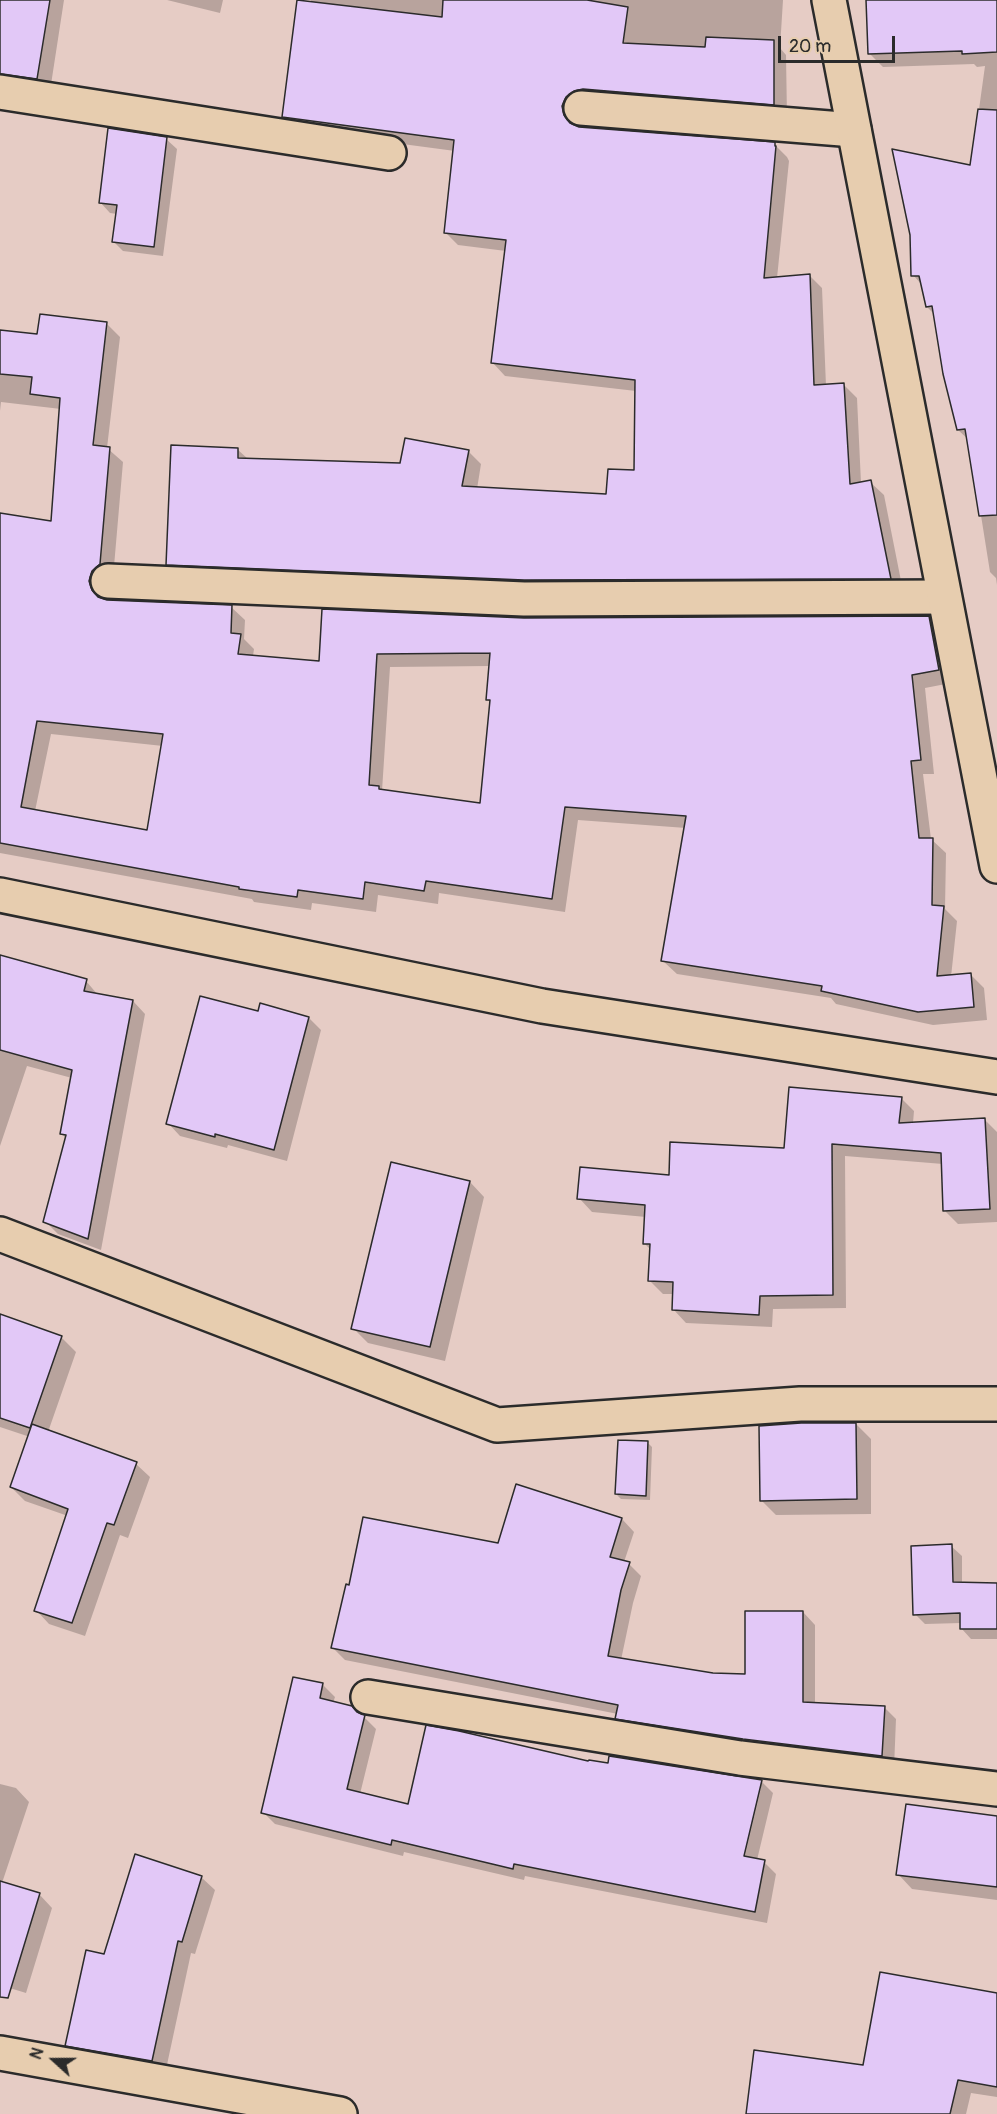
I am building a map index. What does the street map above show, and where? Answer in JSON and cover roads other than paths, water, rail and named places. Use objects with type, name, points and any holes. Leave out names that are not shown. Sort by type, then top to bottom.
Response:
[{"type":"street","points":[[829,0],[997,866]]},
{"type":"street","points":[[0,92],[389,153]]},
{"type":"street","points":[[581,108],[854,130]]},
{"type":"street","points":[[108,581],[524,599],[944,597]]},
{"type":"street","points":[[0,895],[542,1006],[997,1077]]},
{"type":"street","points":[[0,1234],[497,1425],[800,1404],[997,1404]]},
{"type":"street","points":[[368,1697],[740,1758],[997,1790]]},
{"type":"street","points":[[0,2053],[340,2114]]}]
